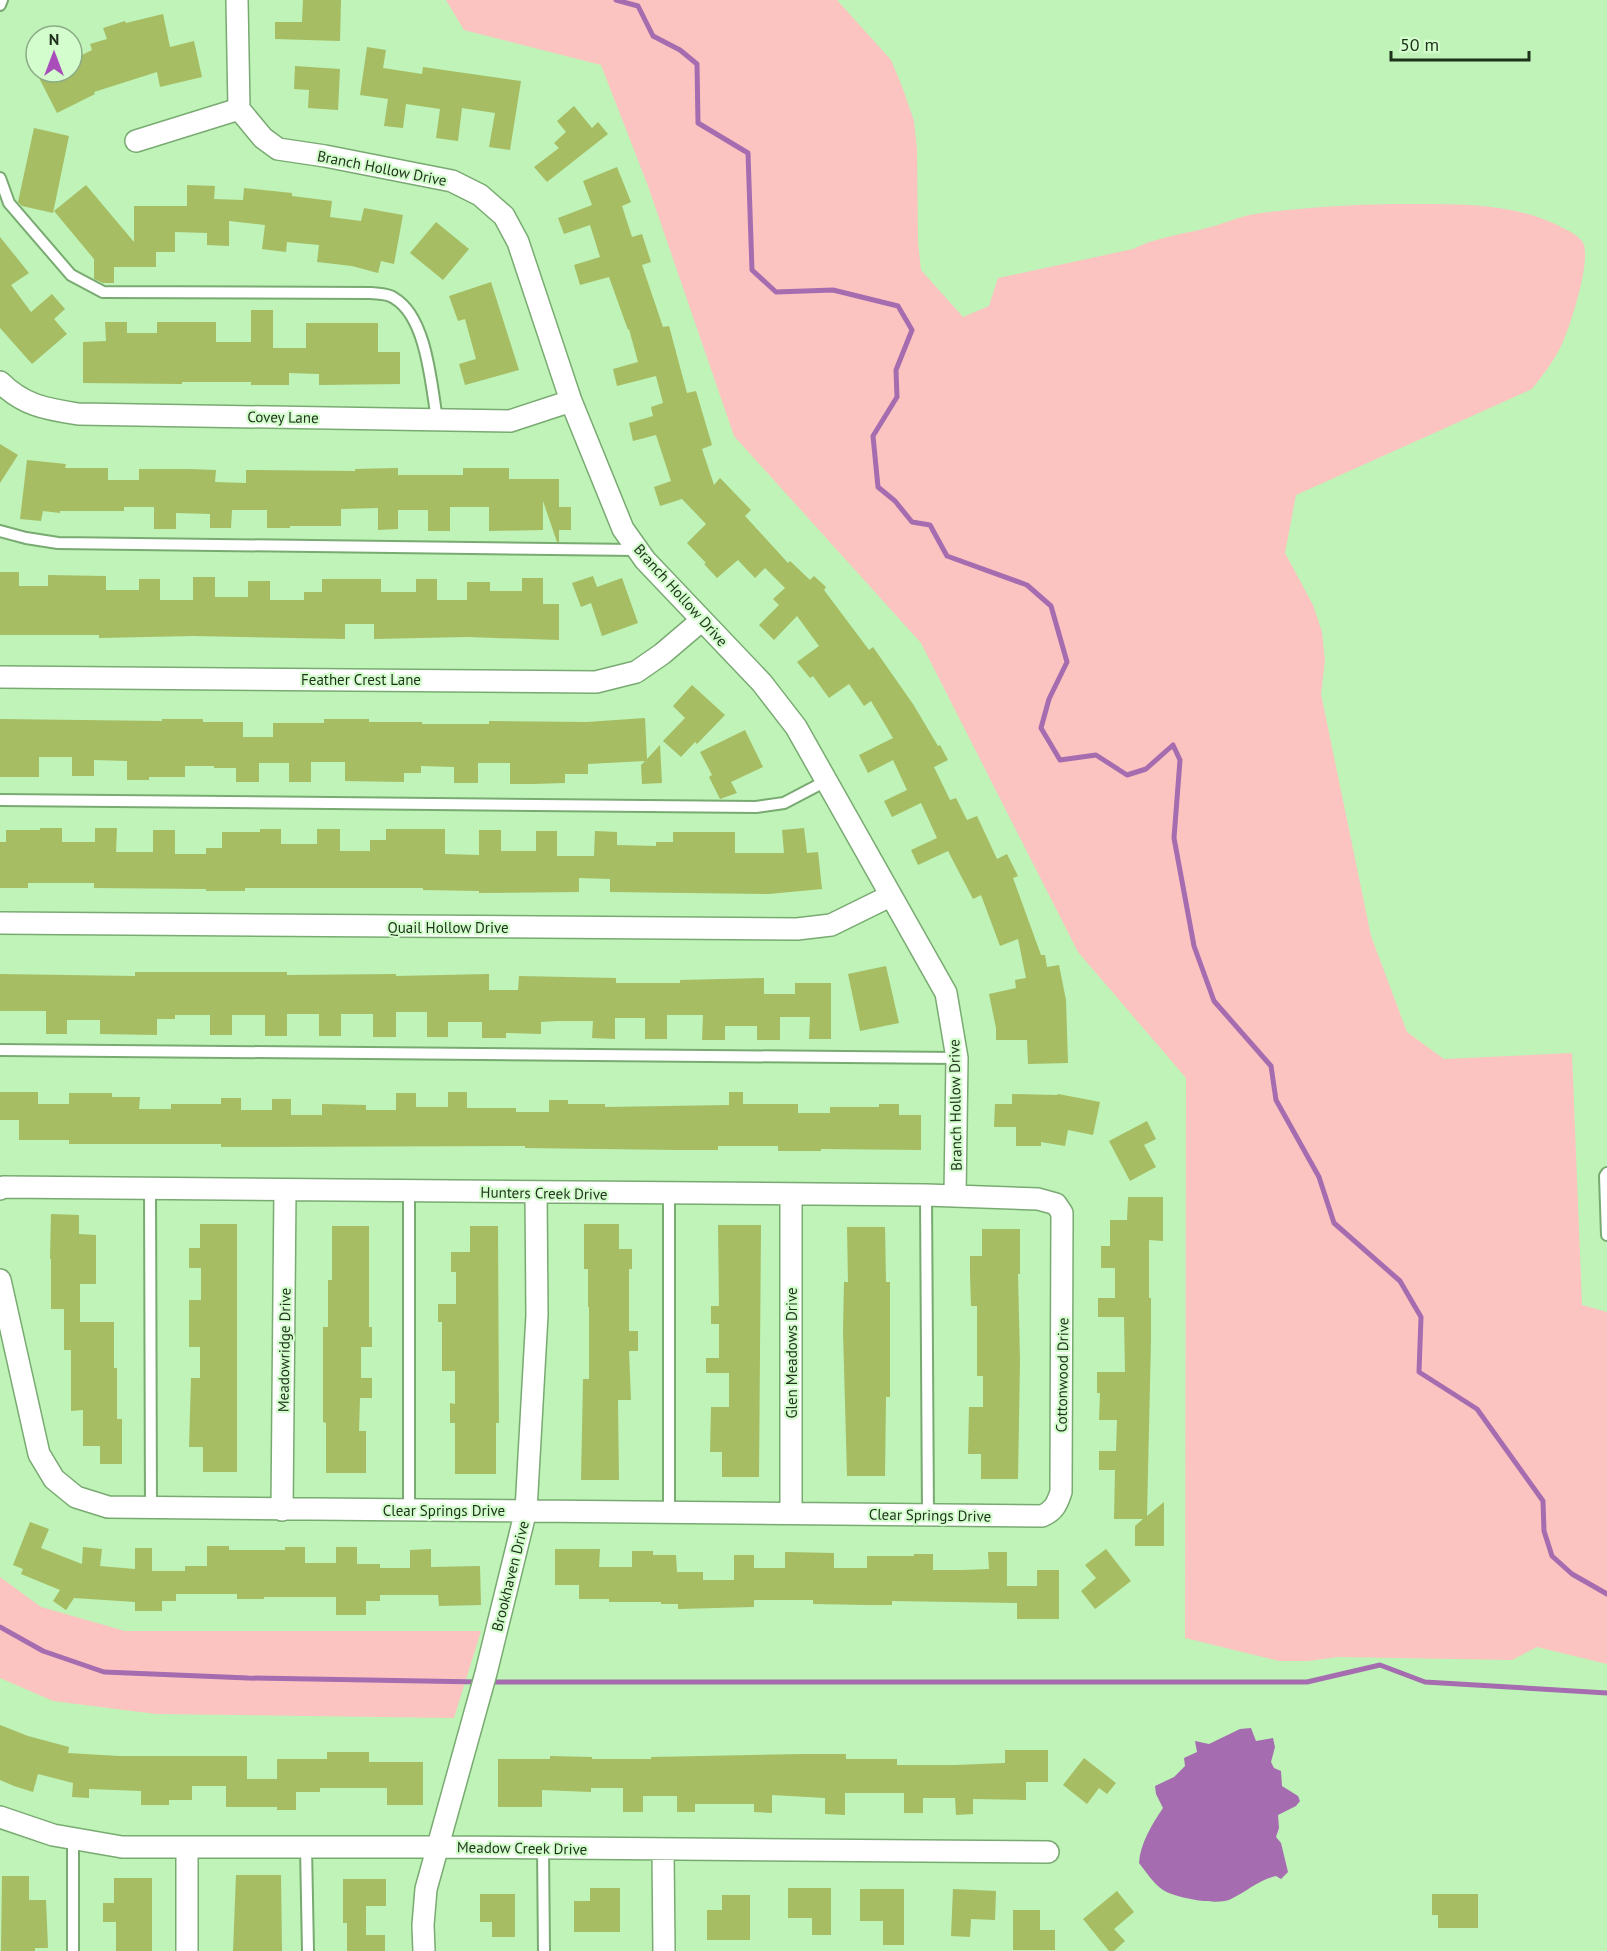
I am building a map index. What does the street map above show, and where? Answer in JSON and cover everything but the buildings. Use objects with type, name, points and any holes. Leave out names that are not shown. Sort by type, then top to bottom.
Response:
[{"type":"street","points":[[136,141],[239,108],[236,0]]},
{"type":"street","name":"Branch Hollow Drive","points":[[239,108],[263,138],[278,149],[325,156],[452,182],[480,195],[504,216],[518,242],[571,401],[623,529],[645,560],[762,683],[796,727],[946,993],[957,1058],[955,1196]]},
{"type":"street","name":"Covey Lane","points":[[0,382],[37,408],[78,414],[510,421],[571,401]]},
{"type":"street","name":"Feather Crest Lane","points":[[0,677],[596,682],[636,672],[662,654],[702,620]]},
{"type":"street","name":"Quail Hollow Drive","points":[[0,923],[797,929],[831,925],[890,896]]},
{"type":"street","name":"Hunters Creek Drive","points":[[0,1189],[3,1187],[926,1195],[1038,1199],[1056,1204],[1062,1213],[1064,1233]]},
{"type":"street","name":"Meadowridge Drive","points":[[282,1510],[285,1190]]},
{"type":"street","name":"Brookhaven Drive","points":[[424,1951],[423,1925],[426,1889],[476,1710],[526,1510],[537,1315],[536,1193]]},
{"type":"street","name":"Glen Meadows Drive","points":[[791,1194],[791,1513]]},
{"type":"street","name":"Cottonwood Drive","points":[[1049,1513],[1057,1505],[1061,1492],[1064,1233]]},
{"type":"street","name":"Clear Springs Drive","points":[[0,1280],[39,1454],[54,1479],[76,1497],[108,1507],[1042,1516],[1049,1513]]},
{"type":"street","name":"Meadow Creek Drive","points":[[0,1817],[53,1835],[122,1847],[1048,1852]]},
{"type":"street","points":[[187,1847],[187,1951]]},
{"type":"street","points":[[663,1850],[664,1951]]},
{"type":"lane","points":[[0,5],[2,0]]},
{"type":"lane","points":[[0,178],[9,203],[71,275],[103,292],[371,293],[386,294],[394,298],[403,306],[416,325],[427,360],[437,420]]},
{"type":"lane","points":[[0,531],[58,543],[638,550]]},
{"type":"lane","points":[[0,800],[756,807],[784,803],[826,781]]},
{"type":"lane","points":[[0,1050],[957,1058]]},
{"type":"lane","points":[[1607,1173],[1605,1176],[1607,1235]]},
{"type":"lane","points":[[150,1188],[151,1508]]},
{"type":"lane","points":[[409,1191],[409,1510]]},
{"type":"lane","points":[[669,1194],[669,1512]]},
{"type":"lane","points":[[926,1195],[928,1515]]},
{"type":"lane","points":[[73,1839],[73,1951]]},
{"type":"lane","points":[[306,1847],[308,1951]]},
{"type":"lane","points":[[543,1849],[544,1951]]},
{"type":"shaded area","points":[[446,0],[837,0],[891,60],[903,89],[914,121],[917,149],[918,242],[921,270],[963,317],[989,306],[998,278],[1133,249],[1158,239],[1255,214],[1371,205],[1449,204],[1489,207],[1529,214],[1547,220],[1582,241],[1585,263],[1570,323],[1562,344],[1532,389],[1296,495],[1285,553],[1313,605],[1322,632],[1325,661],[1321,694],[1371,936],[1407,1032],[1444,1059],[1572,1053],[1582,1305],[1607,1312],[1607,1664],[1537,1647],[1512,1660],[1338,1657],[1308,1661],[1279,1661],[1185,1638],[1186,1078],[1078,952],[921,643],[734,436],[648,186],[601,65],[464,30]]},
{"type":"shaded area","points":[[0,1577],[41,1607],[125,1631],[481,1631],[454,1718],[156,1714],[53,1701],[0,1678]]},
{"type":"shaded area","points":[[1251,1728],[1256,1741],[1273,1738],[1275,1747],[1271,1762],[1274,1768],[1281,1771],[1282,1786],[1298,1796],[1300,1801],[1296,1806],[1278,1815],[1279,1828],[1276,1837],[1281,1843],[1288,1872],[1281,1879],[1276,1876],[1270,1878],[1225,1901],[1197,1900],[1177,1896],[1163,1890],[1139,1863],[1144,1841],[1163,1808],[1155,1786],[1174,1777],[1185,1766],[1184,1758],[1197,1752],[1195,1741],[1209,1744],[1240,1729]]},
{"type":"waterway","points":[[616,0],[638,6],[653,36],[680,50],[697,64],[698,123],[748,153],[752,270],[776,292],[833,290],[898,306],[912,330],[896,370],[897,397],[873,436],[878,487],[895,501],[912,522],[930,525],[947,556],[1027,585],[1051,606],[1067,662],[1049,699],[1041,728],[1060,760],[1096,755],[1127,775],[1146,769],[1173,745],[1180,760],[1174,838],[1194,946],[1214,1001],[1271,1066],[1276,1100],[1319,1177],[1334,1223],[1400,1281],[1421,1317],[1419,1372],[1477,1409],[1543,1501],[1544,1531],[1552,1556],[1572,1574],[1607,1594]]},
{"type":"waterway","points":[[0,1627],[43,1651],[104,1672],[248,1678],[480,1682]]},
{"type":"waterway","points":[[489,1682],[1307,1682],[1380,1665],[1425,1682],[1607,1693]]}]
